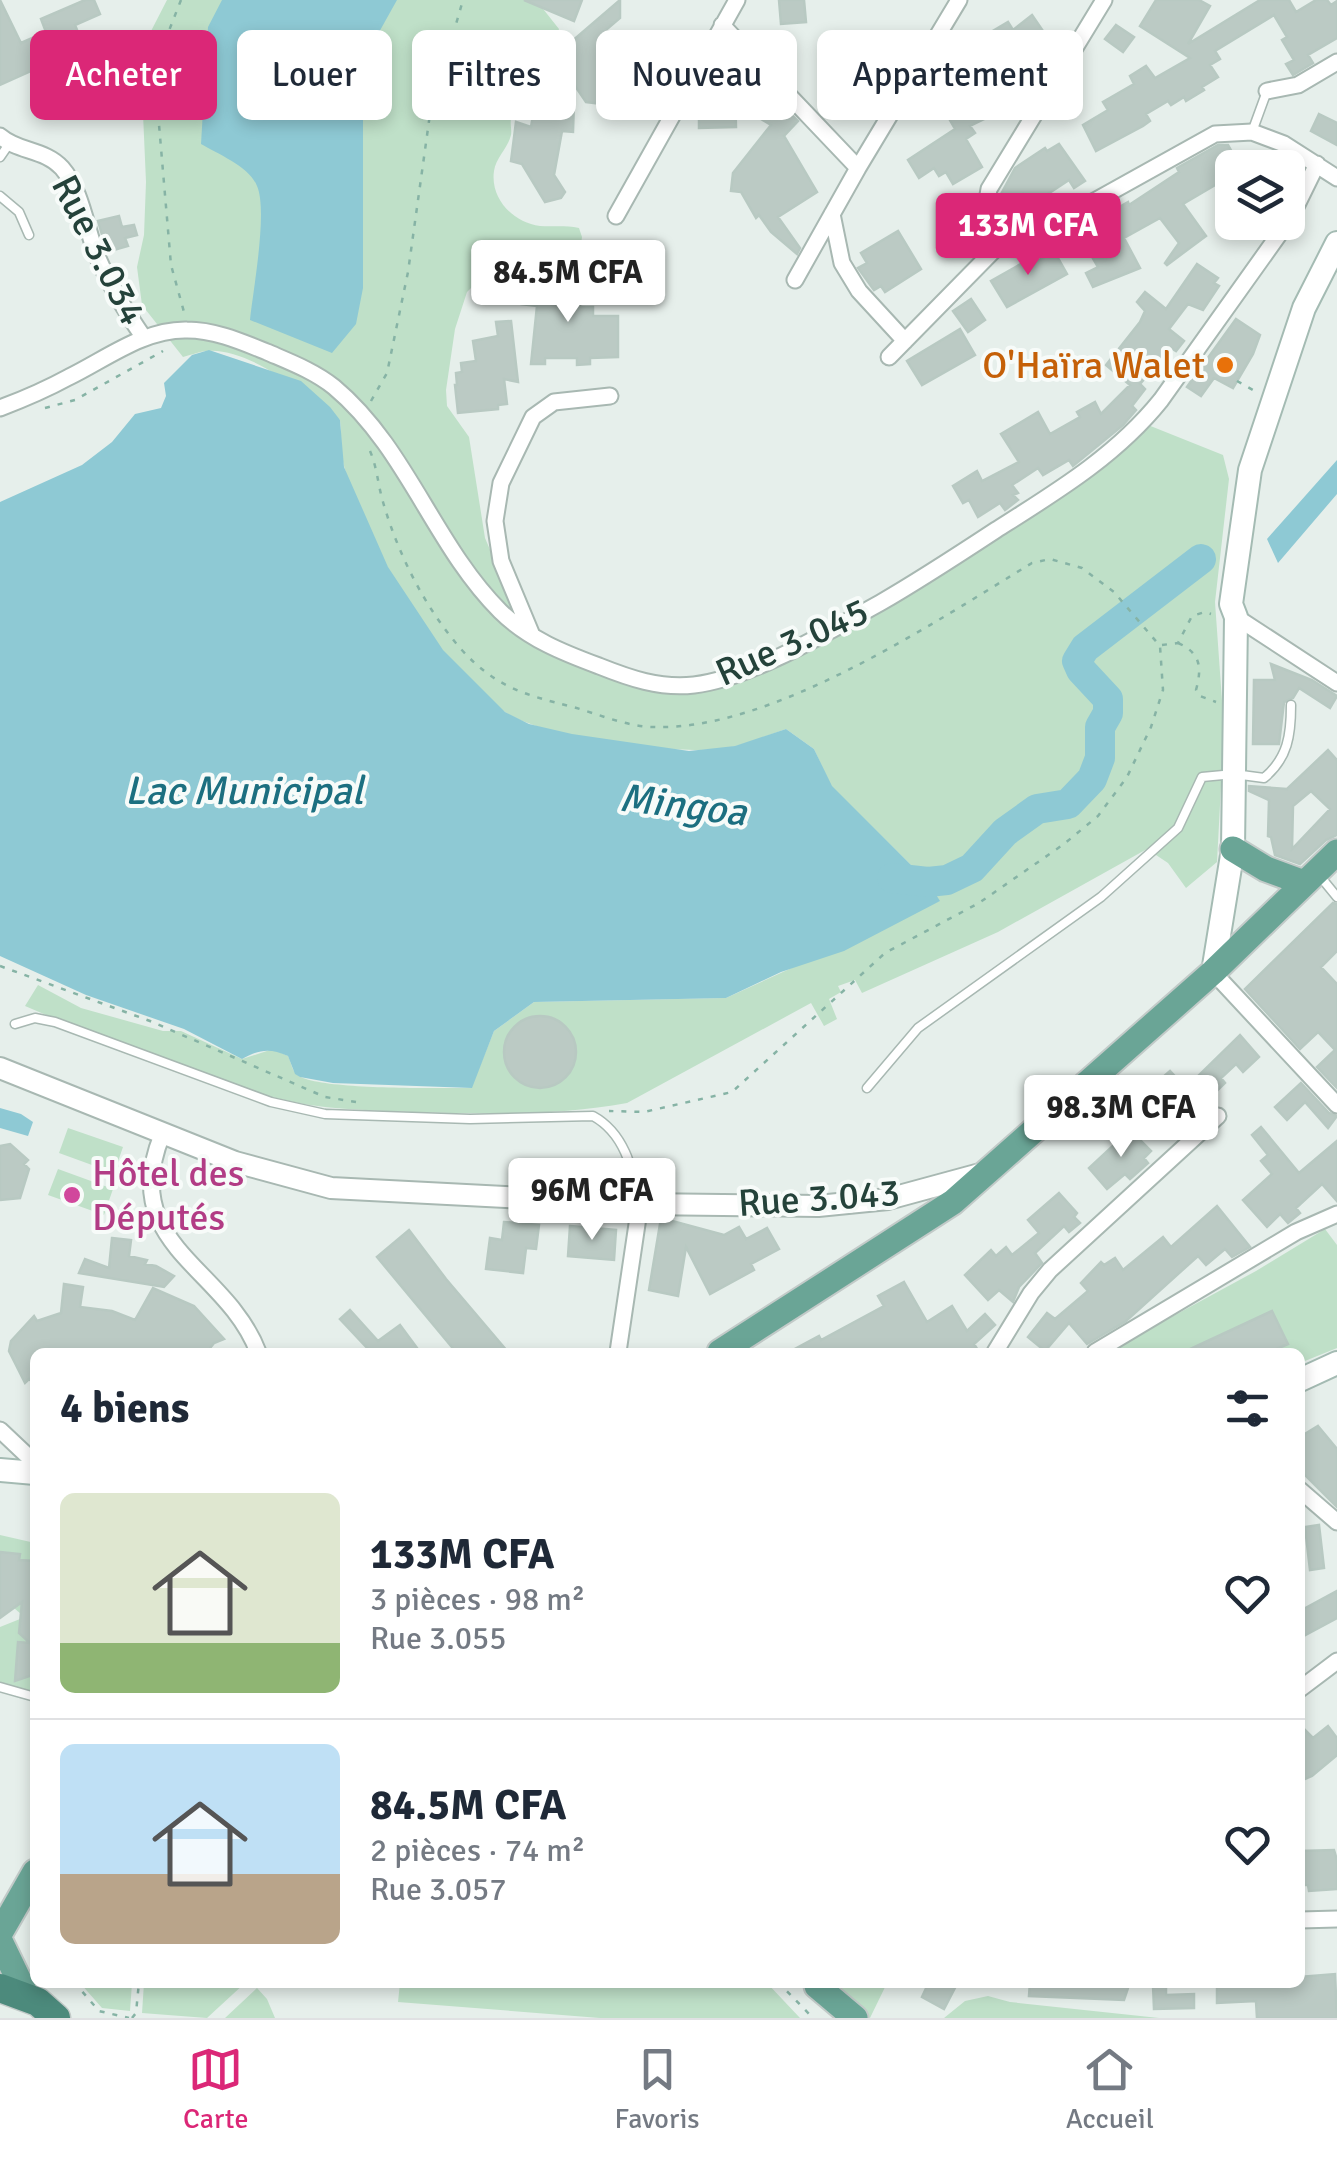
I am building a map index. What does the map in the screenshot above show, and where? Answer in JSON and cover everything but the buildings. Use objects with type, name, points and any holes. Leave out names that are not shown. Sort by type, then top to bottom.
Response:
[{"type":"highway","points":[[13,1992],[56,2018]]},
{"type":"main road","points":[[1213,972],[1233,849],[1236,620],[1231,604],[1250,470],[1304,308],[1337,243]]},
{"type":"main road","points":[[1233,849],[1266,869],[1311,877]]},
{"type":"main road","points":[[727,1348],[954,1202],[996,1168],[1213,972],[1337,852]]},
{"type":"main road","points":[[1305,1378],[1337,1363]]},
{"type":"main road","points":[[0,1470],[30,1473]]},
{"type":"main road","points":[[0,1932],[30,1881]]},
{"type":"main road","points":[[0,1941],[13,1992]]},
{"type":"main road","points":[[816,1988],[834,2018]]},
{"type":"main road","points":[[819,1988],[855,2018]]},
{"type":"street","points":[[616,216],[737,0]]},
{"type":"street","points":[[795,280],[959,0]]},
{"type":"street","points":[[1003,241],[990,221],[986,204],[989,188],[1104,0]]},
{"type":"street","points":[[722,26],[858,168]]},
{"type":"street","points":[[1267,92],[1298,85],[1337,62]]},
{"type":"street","points":[[889,358],[1003,241],[1064,218],[1215,134],[1252,132],[1284,144],[1337,178]]},
{"type":"street","name":"Rue 3.034","points":[[3,145],[48,156],[63,169],[73,185],[96,254],[144,338]]},
{"type":"street","name":"Rue 3.045","points":[[0,408],[144,338],[189,330],[226,336],[307,370],[332,386],[363,416],[388,446],[470,573],[501,612],[533,636],[639,682],[692,685],[723,678],[826,633],[894,594],[1108,456],[1140,426],[1290,219],[1317,164]]},
{"type":"street","points":[[832,214],[842,263],[859,291],[905,341]]},
{"type":"street","points":[[533,636],[501,561],[494,521],[501,484],[533,417],[554,402],[610,396]]},
{"type":"street","points":[[1236,620],[1337,683]]},
{"type":"street","points":[[1213,972],[1337,1105]]},
{"type":"street","name":"Rue 3.043","points":[[0,1068],[252,1168],[330,1188],[640,1204],[818,1206],[888,1198],[996,1168]]},
{"type":"street","points":[[998,1348],[1050,1270],[1218,1116]]},
{"type":"street","points":[[162,1135],[152,1177],[157,1220],[178,1253],[224,1296],[256,1348]]},
{"type":"street","points":[[619,1348],[640,1204]]},
{"type":"street","points":[[1102,1348],[1296,1232],[1337,1214]]},
{"type":"street","points":[[0,1430],[30,1458]]},
{"type":"street","points":[[1305,1494],[1337,1522]]},
{"type":"street","points":[[1305,1685],[1331,1665],[1337,1686]]},
{"type":"street","points":[[1305,1920],[1337,1919]]},
{"type":"lane","points":[[1252,132],[1267,92]]},
{"type":"lane","points":[[0,196],[18,212],[29,235]]},
{"type":"lane","points":[[867,1088],[918,1028],[1101,896],[1178,828],[1202,777],[1234,774],[1264,778],[1276,768],[1287,748],[1291,706]]},
{"type":"lane","points":[[1311,877],[1337,897]]},
{"type":"lane","points":[[15,1024],[35,1018],[56,1022],[272,1102],[325,1114],[470,1119],[593,1116],[610,1125],[621,1142],[640,1204]]},
{"type":"lane","points":[[0,1687],[30,1696]]},
{"type":"path","points":[[181,0],[160,56],[158,113],[170,265],[189,330]]},
{"type":"path","points":[[363,416],[388,373],[411,254],[430,114],[463,0]]},
{"type":"path","points":[[38,410],[75,400],[164,350]]},
{"type":"path","points":[[368,446],[404,561],[462,650],[502,685],[650,728],[712,724],[790,695],[896,646],[1032,563],[1050,559],[1082,568],[1114,592],[1160,646],[1163,690],[1151,727],[1127,778],[1087,825],[979,903],[885,953],[732,1092],[644,1112],[606,1110]]},
{"type":"path","points":[[1178,643],[1192,616],[1205,612],[1236,620]]},
{"type":"path","points":[[1160,646],[1178,643],[1192,649],[1199,661],[1196,690],[1200,696],[1214,702],[1234,701]]},
{"type":"path","points":[[0,966],[150,1021],[325,1097],[361,1102]]},
{"type":"path","points":[[79,1988],[99,2011],[131,2018],[136,2013],[138,1988]]},
{"type":"path","points":[[784,1988],[813,2018]]},
{"type":"green space","points":[[167,0],[536,0],[559,29],[412,30],[412,120],[511,120],[511,135],[495,166],[496,191],[505,208],[530,224],[579,228],[582,237],[578,268],[556,270],[505,261],[498,264],[487,283],[467,292],[455,329],[446,390],[447,406],[469,437],[485,538],[503,580],[554,649],[694,689],[775,660],[991,533],[1143,423],[1223,455],[1229,479],[1215,602],[1224,729],[1217,862],[1186,888],[1168,863],[1147,849],[998,932],[862,993],[855,980],[838,986],[841,992],[829,999],[837,1019],[824,1026],[811,1003],[627,1103],[601,1107],[466,1113],[310,1105],[181,1068],[25,1006],[38,985],[81,1008],[163,1031],[181,1031],[242,1059],[273,1049],[288,1056],[296,1074],[312,1081],[471,1088],[494,1031],[534,1002],[726,998],[939,901],[928,882],[831,786],[814,749],[786,729],[729,748],[700,750],[578,736],[505,712],[456,666],[408,601],[368,530],[344,466],[340,420],[277,375],[240,356],[206,351],[183,357],[142,305],[137,267],[144,235],[143,120],[217,120],[217,30],[152,30]]},
{"type":"green space","points":[[68,1128],[123,1147],[114,1173],[59,1153]]},
{"type":"green space","points":[[58,1169],[113,1189],[104,1215],[48,1195]]},
{"type":"green space","points":[[1325,1229],[1337,1245],[1337,1348],[1305,1361],[1305,1348],[1114,1348]]},
{"type":"green space","points":[[0,1535],[30,1542],[30,1696],[0,1683],[0,1627],[20,1619],[21,1614],[14,1608],[3,1616]]},
{"type":"green space","points":[[84,1988],[132,1988],[130,2011],[102,2008]]},
{"type":"green space","points":[[144,1988],[240,1988],[207,2018],[142,2013]]},
{"type":"green space","points":[[257,1988],[275,2018],[225,2018]]},
{"type":"green space","points":[[399,1988],[772,1988],[800,2018],[600,2018],[398,2002]]},
{"type":"green space","points":[[837,1988],[885,1988],[870,2018]]},
{"type":"green space","points":[[988,1996],[1010,2002],[1159,2018],[944,2018],[965,2001]]},
{"type":"water","points":[[222,0],[397,0],[380,30],[237,30],[237,120],[363,120],[363,288],[356,324],[332,353],[250,320],[260,198],[253,179],[241,167],[201,144],[202,120],[217,120],[217,30],[208,27]]},
{"type":"water","name":"Lac Municipal","points":[[209,350],[301,381],[330,407],[340,420],[344,467],[388,567],[443,650],[505,712],[529,724],[572,734],[689,751],[735,746],[786,729],[814,749],[832,786],[928,882],[940,901],[844,951],[781,972],[726,998],[534,1002],[494,1031],[472,1088],[333,1083],[300,1077],[288,1056],[265,1051],[242,1059],[184,1029],[86,995],[0,956],[0,502],[82,465],[112,442],[135,414],[161,408],[166,396],[164,383],[192,355]]},
{"type":"water","points":[[1337,460],[1337,494],[1278,563],[1267,539]]},
{"type":"water","points":[[0,1108],[33,1122],[28,1136],[0,1128]]},
{"type":"waterway","name":"Mingoa","points":[[892,878],[947,880],[972,868],[1005,832],[1037,809],[1068,804],[1092,779],[1100,758],[1100,727],[1108,713],[1108,699],[1077,661],[1085,648],[1201,559]]},
{"type":"place","name":"O'Haïra Walet","points":[[1225,365]]},
{"type":"place","name":"Hôtel des Députés","points":[[72,1195]]}]
